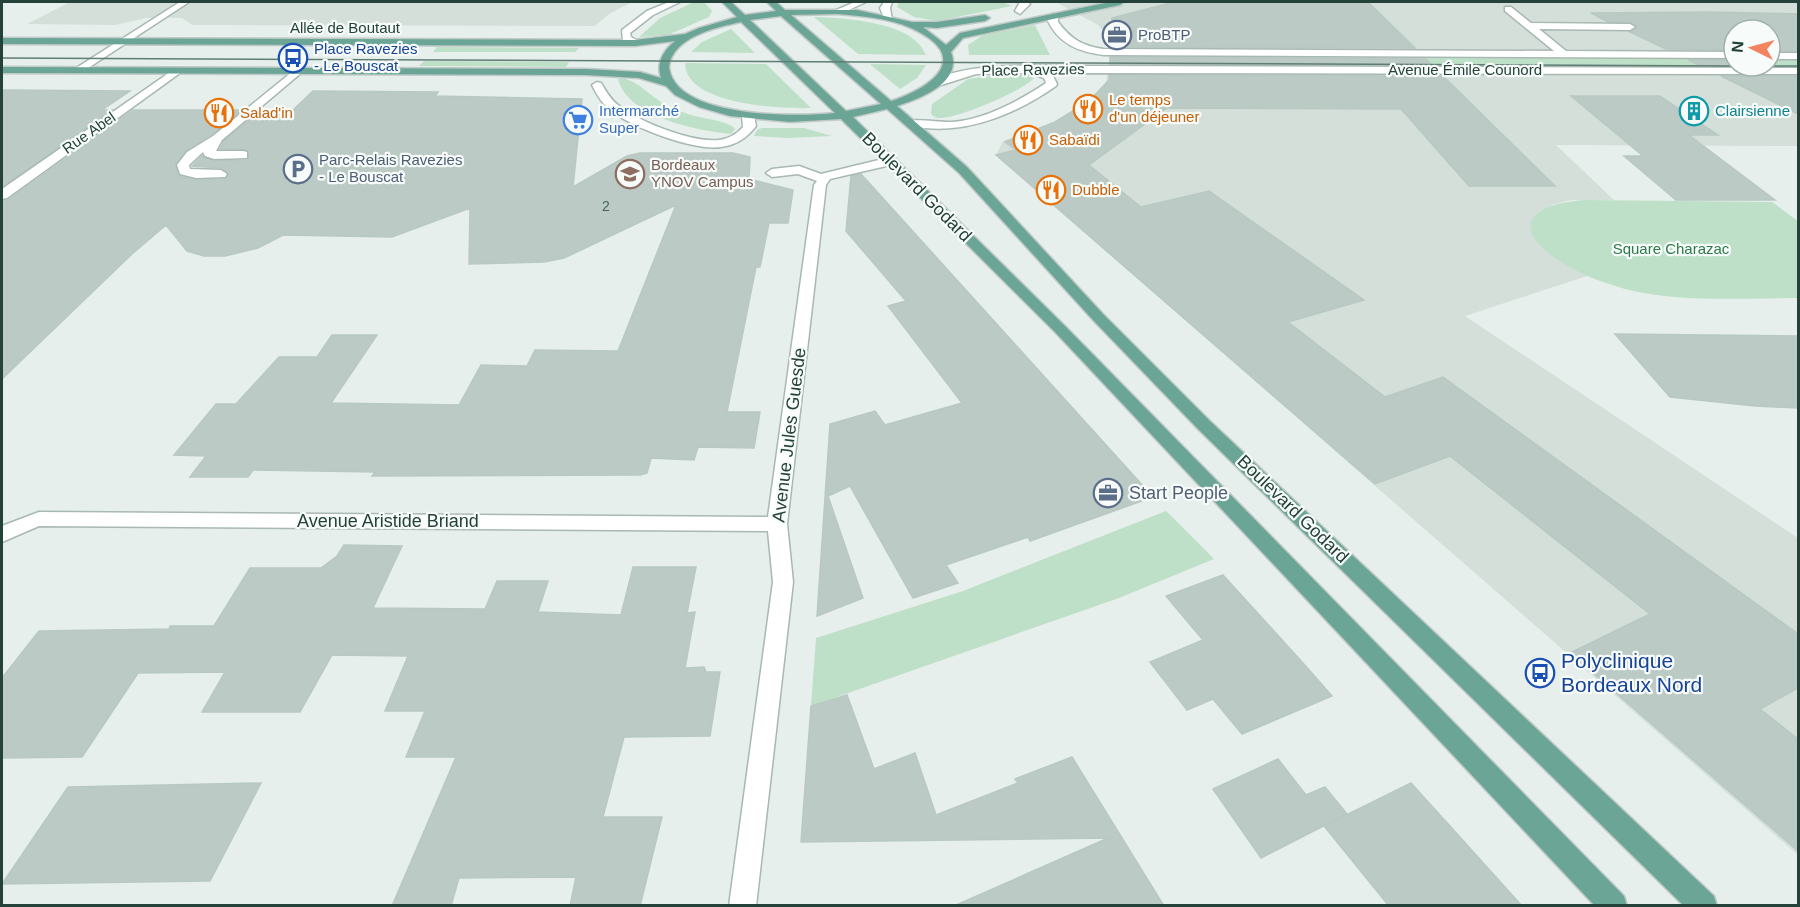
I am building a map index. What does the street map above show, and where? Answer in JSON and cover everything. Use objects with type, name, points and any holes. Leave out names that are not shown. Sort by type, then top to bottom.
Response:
[{"type":"main road","points":[[726,2],[845,115]]},
{"type":"main road","points":[[771,2],[889,106]]},
{"type":"main road","points":[[946,51],[960,36],[1120,2]]},
{"type":"main road","points":[[1010,13],[1022,6],[1036,7]]},
{"type":"main road","points":[[669,84],[663,72],[664,60],[675,46],[704,29],[744,17],[783,12],[839,11],[889,18],[907,24],[938,40],[946,51],[948,62],[945,73],[935,84]]},
{"type":"main road","points":[[907,24],[937,25],[999,15]]},
{"type":"main road","name":"Allée de Boutaut","points":[[2,41],[635,44],[688,37]]},
{"type":"main road","points":[[2,70],[586,72],[640,75],[669,84]]},
{"type":"main road","name":"Place Ravezies","points":[[669,84],[678,92],[707,106],[748,115],[796,118],[845,115],[889,106],[916,96],[935,84]]},
{"type":"main road","name":"Boulevard Godard","points":[[889,106],[963,170],[1098,317],[1204,425],[1704,906]]},
{"type":"main road","name":"Boulevard Godard","points":[[845,115],[1166,437],[1614,906]]},
{"type":"street","points":[[78,70],[185,2]]},
{"type":"street","points":[[635,44],[626,39],[625,32],[650,13],[676,2]]},
{"type":"street","points":[[839,11],[862,2]]},
{"type":"street","points":[[888,2],[885,8],[889,18]]},
{"type":"street","points":[[1508,9],[1565,55]]},
{"type":"street","name":"Place Ravezies","points":[[1055,16],[1052,19],[1053,22],[1073,46],[1093,51],[1127,53]]},
{"type":"street","points":[[1528,26],[1630,27]]},
{"type":"street","name":"Avenue Émile Counord","points":[[1127,53],[1722,55]]},
{"type":"street","points":[[1782,56],[1798,56]]},
{"type":"street","name":"Place Ravezies","points":[[935,84],[976,71],[1132,69]]},
{"type":"street","name":"Avenue Émile Counord","points":[[1132,69],[1798,71]]},
{"type":"street","name":"Rue Abel","points":[[2,195],[176,71]]},
{"type":"street","points":[[221,174],[189,174],[184,171],[183,165],[192,155],[217,138],[297,71]]},
{"type":"street","points":[[909,123],[944,126],[993,114],[1032,97],[1052,84],[1048,76],[1027,71]]},
{"type":"street","points":[[597,85],[602,96],[614,108],[632,118],[657,129],[700,141],[718,144],[738,138],[750,126],[748,115]]},
{"type":"street","points":[[217,138],[209,153],[243,155]]},
{"type":"street","points":[[772,173],[799,170],[824,179],[826,176],[843,170],[891,161]]},
{"type":"street","name":"Avenue Jules Guesde","points":[[742,906],[783,582],[777,524],[820,185],[824,179]]},
{"type":"street","name":"Avenue Aristide Briand","points":[[2,535],[20,525],[39,519],[777,524]]},
{"type":"shaded area","points":[[70,2],[632,2],[609,14],[595,26],[192,25],[182,18],[146,18],[115,25],[27,24]]},
{"type":"shaded area","points":[[1056,2],[1798,2],[1798,146],[1556,145],[1614,200],[1571,200],[1552,205],[1590,275],[1465,316],[1798,538],[1798,855],[996,155],[1003,141],[1055,122],[1089,101],[1106,83],[1111,48],[1109,38],[1098,25]]},
{"type":"green space","points":[[694,2],[704,2],[712,11],[709,17],[668,35],[639,37],[660,18]]},
{"type":"green space","points":[[899,2],[1002,2],[1012,6],[937,21],[914,17],[897,7]]},
{"type":"green space","points":[[814,17],[859,20],[893,28],[919,44],[926,55],[858,54]]},
{"type":"green space","points":[[1035,25],[1050,55],[969,55],[968,45],[983,35]]},
{"type":"green space","points":[[731,29],[755,53],[691,52],[702,42]]},
{"type":"green space","points":[[437,47],[579,48],[575,52],[433,52]]},
{"type":"green space","points":[[1132,57],[1722,59],[1722,68],[1135,66]]},
{"type":"green space","points":[[1782,59],[1798,59],[1798,68],[1782,68]]},
{"type":"green space","points":[[424,61],[569,62],[566,67],[419,66]]},
{"type":"green space","points":[[685,63],[766,64],[811,108],[758,105],[717,96],[700,88],[689,77]]},
{"type":"green space","points":[[871,65],[926,65],[917,78],[900,89]]},
{"type":"green space","points":[[1005,74],[1030,75],[1034,78],[1004,97],[960,114],[937,118],[931,114],[932,104],[968,79]]},
{"type":"green space","points":[[623,78],[670,107],[727,124],[735,129],[731,134],[666,120],[635,103],[624,92],[618,79]]},
{"type":"green space","points":[[804,128],[832,136],[788,138],[754,136],[757,130]]},
{"type":"green space","name":"Square Charazac","points":[[1587,200],[1772,202],[1798,221],[1798,298],[1711,299],[1668,296],[1625,289],[1582,273],[1558,260],[1541,247],[1530,225],[1534,217],[1542,210],[1554,205]]},
{"type":"green space","points":[[1166,511],[1214,559],[1119,598],[811,706],[816,638],[963,591]]},
{"type":"building","points":[[1174,2],[1368,2],[1415,48],[1111,47],[1112,18]]},
{"type":"building","points":[[1591,13],[1798,14],[1798,51],[1782,51],[1782,18],[1722,18],[1722,50],[1666,49],[1630,32],[1637,28],[1631,22],[1608,22]]},
{"type":"building","points":[[1110,57],[1426,59],[1432,65],[1110,64]]},
{"type":"building","points":[[1688,60],[1722,60],[1722,66],[1699,65]]},
{"type":"building","points":[[1109,75],[1443,76],[1555,186],[1469,186],[1401,109],[1167,108],[1089,165],[1141,207],[1209,191],[1364,300],[1288,322],[1385,397],[1443,377],[1798,634],[1798,688],[1760,709],[1798,739],[1798,851],[1570,653],[1650,614],[1450,456],[1375,484],[996,155],[1016,150],[1005,142],[1055,122],[1089,101],[1109,80]]},
{"type":"building","points":[[1798,76],[1798,114],[1725,78]]},
{"type":"building","points":[[2,90],[130,91],[102,110],[112,110],[2,187]]},
{"type":"building","points":[[313,91],[438,92],[435,96],[582,99],[573,187],[627,156],[640,153],[733,153],[750,157],[749,179],[793,190],[788,223],[769,223],[760,267],[756,267],[727,412],[760,412],[754,448],[698,447],[694,460],[651,458],[647,473],[640,475],[372,476],[375,472],[253,470],[248,477],[190,477],[206,456],[174,455],[216,404],[236,404],[279,357],[317,357],[332,335],[377,335],[331,403],[459,405],[481,365],[527,366],[535,350],[618,351],[676,205],[564,258],[544,262],[469,264],[470,208],[392,237],[283,235],[258,248],[225,256],[204,256],[187,251],[166,225],[132,254],[2,379],[2,201],[8,200],[133,110],[242,110],[212,134],[186,150],[175,164],[179,176],[196,180],[225,179],[229,174],[222,168],[192,166],[202,156],[214,161],[249,160],[248,150],[220,149],[224,141],[261,110],[293,110]]},
{"type":"building","points":[[1571,96],[1660,96],[1718,135],[1689,135],[1775,200],[1676,200],[1624,156],[1643,156]]},
{"type":"building","points":[[861,174],[1153,497],[1030,541],[1028,537],[946,565],[958,583],[913,598],[850,486],[828,496],[863,598],[817,616],[830,424],[875,411],[885,425],[962,403],[888,306],[906,301],[846,231],[851,176]]},
{"type":"building","points":[[1615,334],[1798,336],[1798,408],[1670,397]]},
{"type":"building","points":[[344,545],[402,546],[373,608],[485,609],[497,581],[548,581],[538,612],[621,615],[633,567],[696,567],[687,613],[695,612],[685,668],[704,667],[706,672],[720,672],[710,736],[624,737],[603,817],[662,817],[640,906],[570,906],[576,877],[459,878],[451,906],[392,906],[456,757],[406,757],[425,711],[385,711],[408,656],[332,655],[300,712],[202,712],[225,672],[138,673],[82,757],[2,758],[2,678],[39,631],[214,626],[250,568],[321,568],[337,556]]},
{"type":"building","points":[[1223,575],[1332,696],[1242,734],[1213,699],[1187,710],[1150,662],[1203,640],[1166,596]]},
{"type":"building","points":[[847,695],[874,769],[915,753],[936,815],[1018,783],[1015,779],[1072,757],[1164,906],[954,906],[1108,838],[801,842],[811,706]]},
{"type":"building","points":[[1278,759],[1306,795],[1325,787],[1347,814],[1261,858],[1213,789]]},
{"type":"building","points":[[261,783],[210,881],[2,884],[68,787]]},
{"type":"building","points":[[1411,783],[1522,906],[1389,906],[1324,826]]},
{"type":"tram line","points":[[2,58],[1722,66]]},
{"type":"tram line","points":[[1782,66],[1798,66]]},
{"type":"place","name":"ProBTP","points":[[1117,35]]},
{"type":"place","name":"Place Ravezies - Le Bouscat","points":[[293,58]]},
{"type":"place","name":"Le temps d'un déjeuner","points":[[1088,109]]},
{"type":"place","name":"Clairsienne","points":[[1694,111]]},
{"type":"place","name":"Salad'in","points":[[219,113]]},
{"type":"place","name":"Intermarché Super","points":[[578,120]]},
{"type":"place","name":"Sabaïdi","points":[[1028,140]]},
{"type":"place","name":"Parc-Relais Ravezies - Le Bouscat","points":[[298,169]]},
{"type":"place","name":"Bordeaux YNOV Campus","points":[[630,174]]},
{"type":"place","name":"Dubble","points":[[1051,190]]},
{"type":"place","name":"Start People","points":[[1108,493]]},
{"type":"place","name":"Polyclinique Bordeaux Nord","points":[[1540,673]]}]
